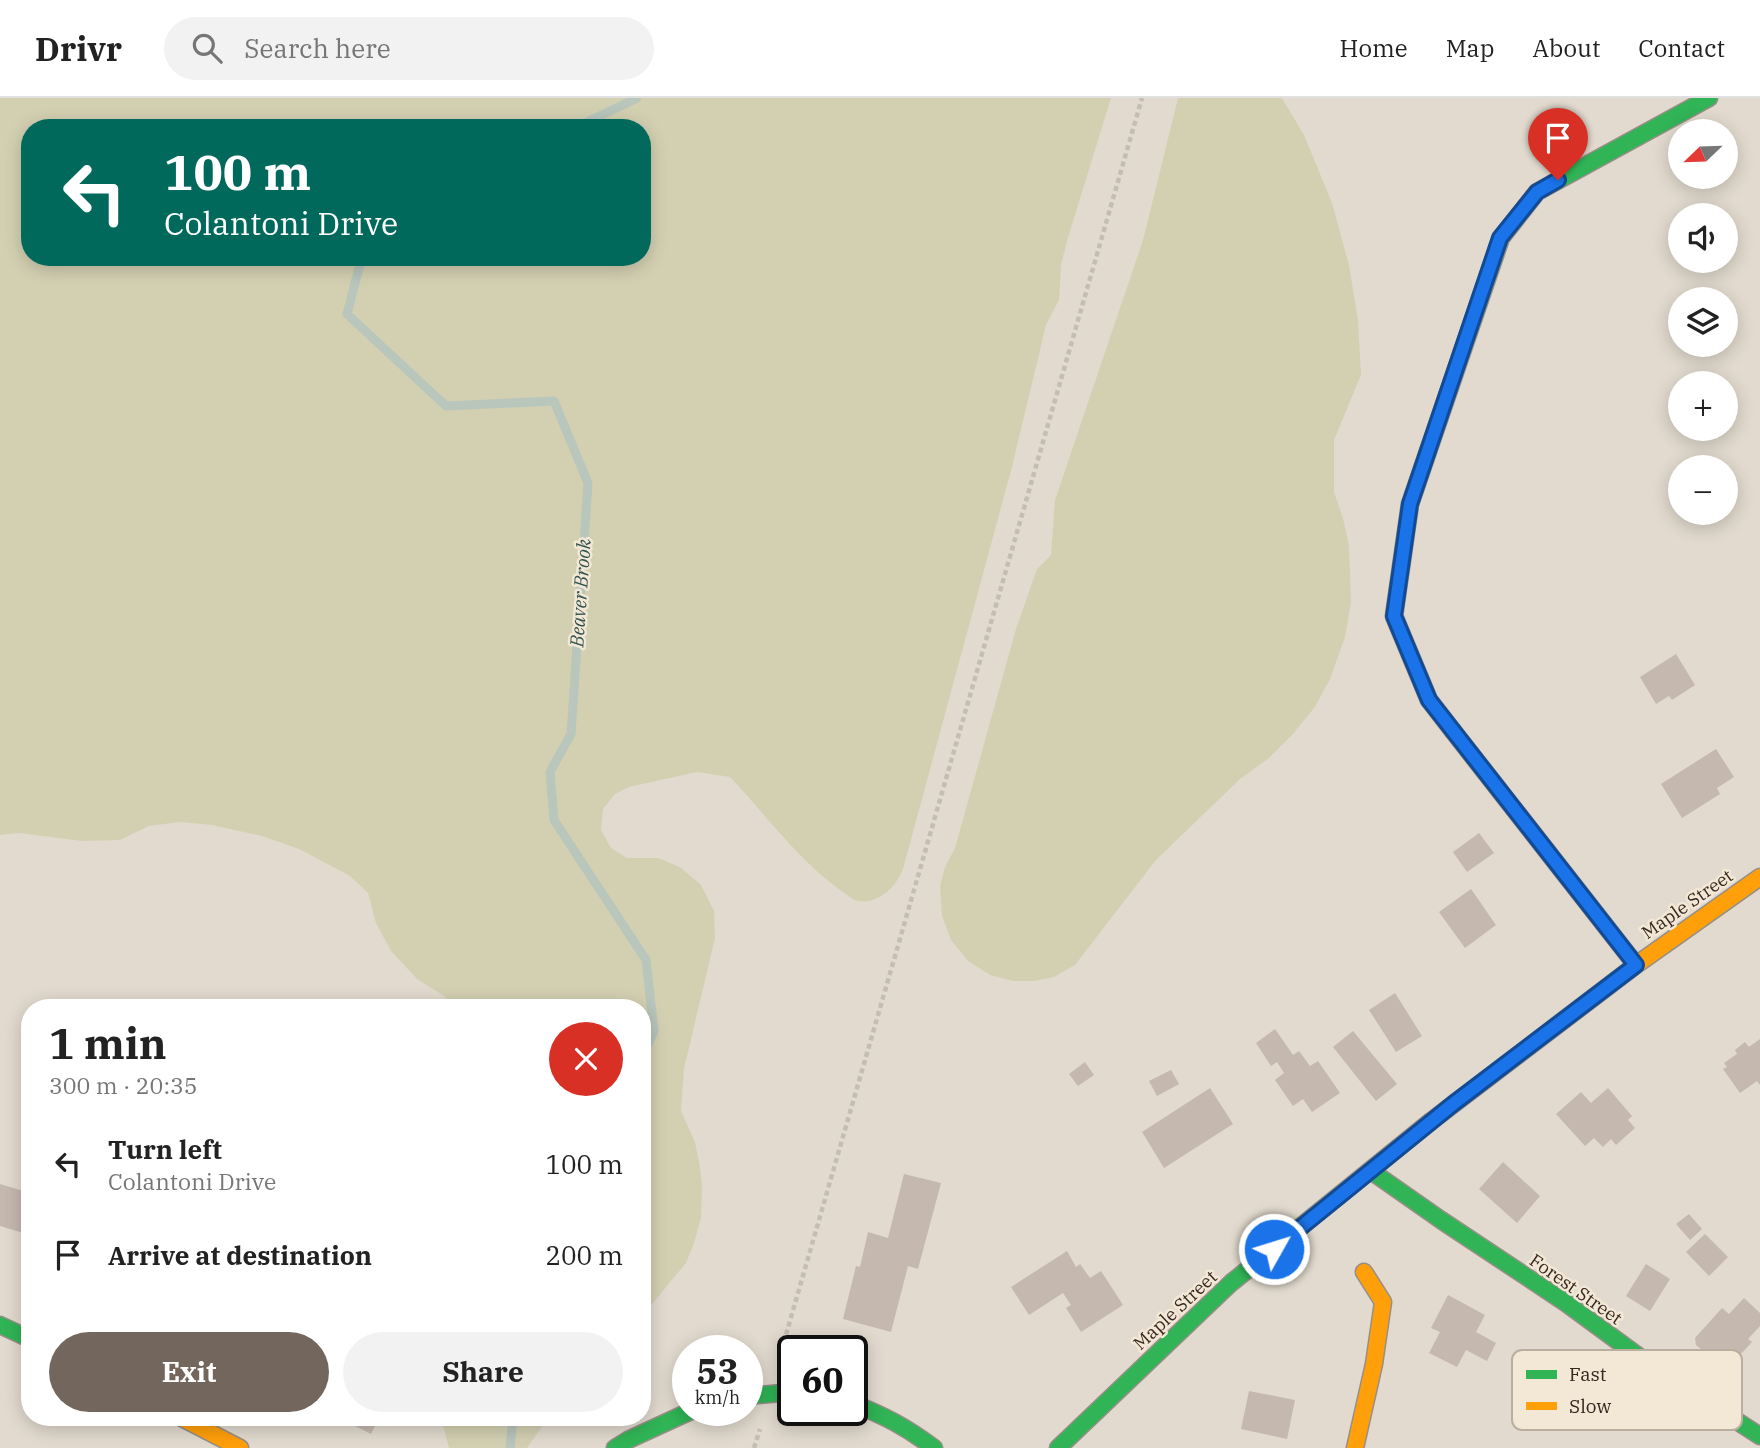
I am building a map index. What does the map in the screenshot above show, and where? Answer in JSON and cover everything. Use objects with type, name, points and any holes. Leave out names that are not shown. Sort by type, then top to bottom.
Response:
[{"type":"street","points":[[1636,965],[1429,700],[1394,616],[1410,504],[1500,238],[1537,192],[1709,98]]},
{"type":"street","name":"Maple Street","points":[[1058,1448],[1231,1283],[1453,1104],[1636,965],[1760,877]]},
{"type":"street","name":"Forest Street","points":[[1371,1171],[1566,1303],[1630,1350]]},
{"type":"street","points":[[1355,1448],[1374,1364],[1383,1302],[1364,1272]]},
{"type":"street","points":[[0,1325],[21,1335]]},
{"type":"street","points":[[763,1394],[777,1393]]},
{"type":"street","points":[[868,1410],[909,1430],[934,1448]]},
{"type":"street","points":[[615,1448],[672,1420]]},
{"type":"street","name":"Forest Street","points":[[1742,1424],[1760,1436]]},
{"type":"street","points":[[197,1426],[240,1448]]},
{"type":"path","points":[[754,1448],[1142,98]]},
{"type":"shaded area","points":[[0,98],[1111,98],[1067,241],[1061,265],[1059,300],[1046,325],[1012,467],[903,869],[896,882],[886,893],[873,900],[858,901],[851,898],[810,865],[730,777],[697,772],[629,787],[615,794],[603,809],[601,830],[611,848],[627,858],[658,858],[680,867],[701,885],[714,911],[715,938],[684,1069],[681,1111],[695,1142],[700,1167],[701,1218],[686,1263],[651,1305],[651,999],[446,999],[418,980],[391,951],[376,923],[368,893],[350,876],[299,849],[262,836],[212,825],[180,822],[149,826],[120,840],[82,841],[19,833],[0,835]]},
{"type":"shaded area","points":[[1178,98],[1282,98],[1304,135],[1332,203],[1349,265],[1358,320],[1361,375],[1334,440],[1334,492],[1349,546],[1351,602],[1345,637],[1330,679],[1315,707],[1292,735],[1269,758],[1240,779],[1156,860],[1075,965],[1054,977],[1013,981],[990,975],[968,961],[951,940],[942,916],[940,886],[945,867],[955,848],[1016,629],[1037,569],[1051,555],[1055,500],[1143,240]]},
{"type":"shaded area","points":[[443,1426],[542,1426],[527,1448],[449,1448]]},
{"type":"building","points":[[1676,654],[1695,685],[1672,700],[1669,696],[1656,704],[1640,677]]},
{"type":"building","points":[[1716,749],[1734,777],[1717,788],[1720,794],[1682,818],[1661,784]]},
{"type":"building","points":[[1479,833],[1494,853],[1467,872],[1453,852]]},
{"type":"building","points":[[1471,889],[1496,925],[1465,948],[1439,912]]},
{"type":"building","points":[[1395,993],[1422,1036],[1396,1052],[1369,1010]]},
{"type":"building","points":[[1275,1029],[1293,1055],[1299,1051],[1310,1066],[1318,1061],[1340,1093],[1312,1112],[1303,1099],[1293,1106],[1275,1080],[1284,1073],[1277,1062],[1271,1066],[1256,1043]]},
{"type":"building","points":[[1353,1031],[1397,1084],[1376,1101],[1333,1047]]},
{"type":"building","points":[[1760,1039],[1760,1085],[1757,1081],[1740,1093],[1723,1069],[1727,1067],[1724,1063],[1737,1054],[1735,1050],[1745,1042],[1749,1047]]},
{"type":"building","points":[[1085,1062],[1094,1075],[1078,1086],[1069,1074]]},
{"type":"building","points":[[1171,1070],[1179,1084],[1157,1096],[1149,1081]]},
{"type":"building","points":[[1210,1088],[1233,1124],[1164,1168],[1142,1132]]},
{"type":"building","points":[[1608,1088],[1632,1116],[1628,1120],[1635,1128],[1616,1145],[1611,1139],[1603,1147],[1594,1138],[1585,1146],[1556,1114],[1581,1092],[1591,1103]]},
{"type":"building","points":[[1503,1162],[1540,1196],[1517,1223],[1479,1189]]},
{"type":"building","points":[[904,1174],[941,1183],[918,1269],[908,1266],[891,1332],[843,1319],[856,1266],[860,1267],[868,1232],[888,1238]]},
{"type":"building","points":[[0,1184],[21,1190],[21,1232],[0,1226]]},
{"type":"building","points":[[1689,1214],[1702,1229],[1690,1240],[1676,1224]]},
{"type":"building","points":[[1705,1234],[1728,1257],[1709,1276],[1686,1252]]},
{"type":"building","points":[[1067,1251],[1076,1267],[1080,1264],[1090,1278],[1101,1271],[1123,1305],[1081,1332],[1066,1308],[1071,1305],[1063,1293],[1029,1315],[1011,1287]]},
{"type":"building","points":[[1646,1264],[1670,1279],[1650,1311],[1626,1296]]},
{"type":"building","points":[[1448,1295],[1485,1315],[1476,1332],[1496,1343],[1487,1361],[1466,1350],[1457,1367],[1429,1353],[1440,1332],[1431,1328]]},
{"type":"building","points":[[1744,1298],[1760,1313],[1760,1326],[1748,1339],[1752,1342],[1742,1353],[1742,1350],[1702,1350],[1696,1345],[1695,1338],[1722,1308],[1729,1314]]},
{"type":"building","points":[[1249,1391],[1295,1400],[1287,1439],[1241,1429]]},
{"type":"building","points":[[355,1426],[375,1426],[371,1434]]},
{"type":"waterway","name":"Beaver Brook","points":[[594,119],[637,98]]},
{"type":"waterway","name":"Beaver Brook","points":[[360,266],[347,314],[446,406],[554,401],[588,483],[571,734],[550,772],[554,820],[646,960],[650,999]]},
{"type":"waterway","name":"Beaver Brook","points":[[651,1004],[654,1031],[651,1038]]},
{"type":"waterway","name":"Beaver Brook","points":[[510,1448],[512,1426]]},
{"type":"traffic: fast","points":[[1453,731],[1429,700],[1394,616],[1410,504],[1501,238],[1537,192],[1709,98]]},
{"type":"traffic: fast","points":[[1058,1448],[1231,1283],[1430,1122]]},
{"type":"traffic: fast","points":[[1371,1171],[1566,1303],[1630,1350]]},
{"type":"traffic: fast","points":[[0,1325],[21,1335]]},
{"type":"traffic: fast","points":[[763,1395],[777,1393]]},
{"type":"traffic: fast","points":[[868,1410],[895,1422],[934,1448]]},
{"type":"traffic: fast","points":[[615,1448],[672,1420]]},
{"type":"traffic: fast","points":[[1742,1424],[1760,1436]]},
{"type":"traffic: slow","points":[[1453,731],[1636,965]]},
{"type":"traffic: slow","points":[[1430,1122],[1636,965],[1760,877]]},
{"type":"traffic: slow","points":[[1355,1448],[1374,1364],[1383,1302],[1364,1272]]},
{"type":"traffic: slow","points":[[197,1426],[240,1448]]},
{"type":"route","points":[[1274,1249],[1453,1104],[1636,965],[1429,700],[1394,616],[1410,504],[1500,238],[1537,192],[1558,180]]}]
